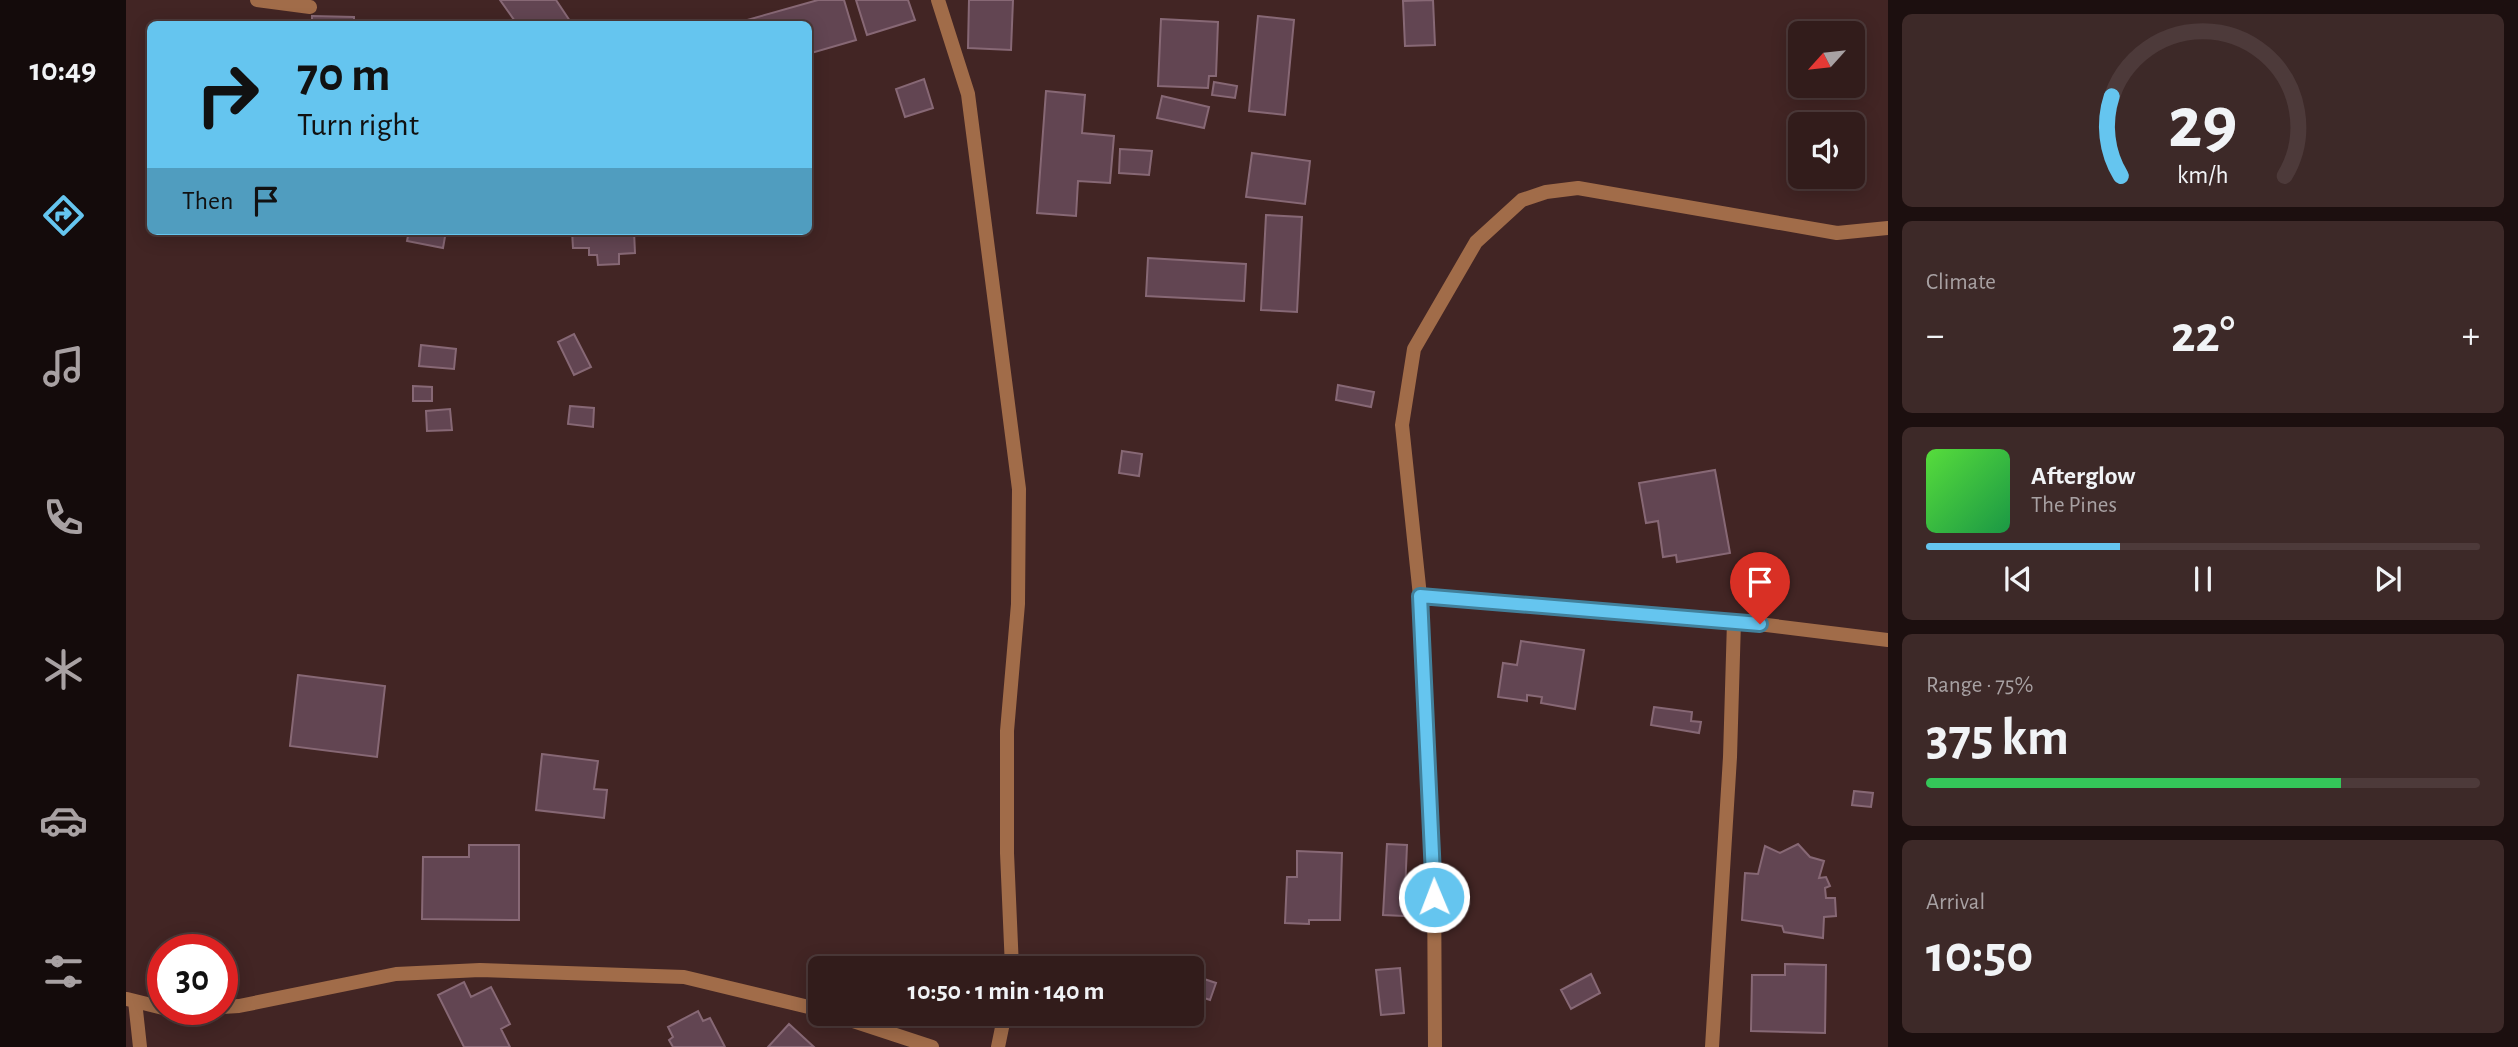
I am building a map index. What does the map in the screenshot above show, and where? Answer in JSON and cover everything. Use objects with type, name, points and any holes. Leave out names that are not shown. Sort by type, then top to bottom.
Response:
[{"type":"street","points":[[257,0],[310,6]]},
{"type":"street","points":[[938,0],[968,94],[1019,489],[1018,604],[1007,731],[1007,853],[1011,956]]},
{"type":"street","points":[[1435,1047],[1434,872],[1420,596],[1402,425],[1414,349],[1476,242],[1522,200],[1546,192],[1578,188],[1837,233],[1888,229]]},
{"type":"street","points":[[1420,596],[1734,621],[1888,640]]},
{"type":"street","points":[[1712,1047],[1730,757],[1734,621]]},
{"type":"street","points":[[238,1006],[396,974],[480,970],[684,977],[808,1007]]},
{"type":"street","points":[[130,1000],[140,1047]]},
{"type":"street","points":[[868,1026],[932,1047]]},
{"type":"street","points":[[998,1047],[1002,1026]]},
{"type":"building","points":[[500,0],[556,0],[570,21],[515,21]]},
{"type":"building","points":[[818,0],[844,0],[856,40],[812,53],[812,21],[744,21]]},
{"type":"building","points":[[856,0],[908,0],[915,20],[867,35]]},
{"type":"building","points":[[969,0],[1013,0],[1011,50],[968,48]]},
{"type":"building","points":[[1433,0],[1435,45],[1405,46],[1403,1]]},
{"type":"building","points":[[312,16],[354,17],[354,21],[312,21]]},
{"type":"building","points":[[1258,16],[1294,20],[1285,115],[1249,111]]},
{"type":"building","points":[[1161,19],[1218,22],[1216,76],[1209,76],[1208,88],[1158,86]]},
{"type":"building","points":[[924,79],[933,108],[905,117],[896,89]]},
{"type":"building","points":[[1214,82],[1237,86],[1235,98],[1212,95]]},
{"type":"building","points":[[1046,91],[1085,95],[1082,133],[1114,136],[1110,183],[1078,181],[1076,216],[1037,213]]},
{"type":"building","points":[[1162,96],[1209,107],[1204,128],[1157,118]]},
{"type":"building","points":[[1120,149],[1152,151],[1149,175],[1119,173]]},
{"type":"building","points":[[1252,153],[1310,161],[1305,204],[1246,197]]},
{"type":"building","points":[[1266,215],[1302,217],[1297,312],[1261,310]]},
{"type":"building","points":[[408,235],[445,235],[443,248],[407,241]]},
{"type":"building","points":[[572,235],[634,235],[635,253],[619,254],[619,264],[598,265],[597,255],[589,255],[589,248],[573,248]]},
{"type":"building","points":[[1148,258],[1246,264],[1244,301],[1146,296]]},
{"type":"building","points":[[574,334],[591,367],[574,375],[558,342]]},
{"type":"building","points":[[421,345],[456,349],[454,369],[419,366]]},
{"type":"building","points":[[1338,385],[1374,392],[1371,407],[1336,400]]},
{"type":"building","points":[[413,386],[432,387],[432,401],[413,401]]},
{"type":"building","points":[[570,406],[594,408],[593,427],[568,424]]},
{"type":"building","points":[[450,409],[452,430],[427,431],[426,411]]},
{"type":"building","points":[[1122,451],[1142,454],[1139,476],[1119,473]]},
{"type":"building","points":[[1715,470],[1730,553],[1677,562],[1676,555],[1663,557],[1658,521],[1646,523],[1639,483]]},
{"type":"building","points":[[1521,641],[1584,650],[1575,709],[1541,703],[1542,697],[1527,695],[1527,701],[1498,697],[1503,663],[1517,665]]},
{"type":"building","points":[[298,675],[385,686],[377,757],[290,746]]},
{"type":"building","points":[[1654,707],[1692,712],[1691,721],[1701,722],[1699,733],[1651,725]]},
{"type":"building","points":[[542,754],[598,761],[594,789],[607,790],[604,818],[536,810]]},
{"type":"building","points":[[1854,791],[1873,793],[1871,807],[1852,805]]},
{"type":"building","points":[[1387,844],[1407,845],[1404,916],[1383,915]]},
{"type":"building","points":[[1798,844],[1810,857],[1824,861],[1819,878],[1826,877],[1830,886],[1825,888],[1826,898],[1835,898],[1836,916],[1824,917],[1823,938],[1784,932],[1782,926],[1742,920],[1745,873],[1758,874],[1765,846],[1780,853]]},
{"type":"building","points":[[469,845],[519,845],[519,920],[422,919],[423,857],[469,857]]},
{"type":"building","points":[[1297,851],[1342,853],[1340,920],[1309,920],[1309,924],[1285,923],[1287,877],[1297,877]]},
{"type":"building","points":[[1785,964],[1826,965],[1825,1033],[1751,1031],[1752,975],[1785,975]]},
{"type":"building","points":[[1400,968],[1404,1013],[1381,1015],[1376,970]]},
{"type":"building","points":[[1591,974],[1600,993],[1571,1009],[1561,990]]},
{"type":"building","points":[[1204,979],[1216,983],[1210,1000],[1204,998]]},
{"type":"building","points":[[464,982],[471,997],[491,987],[510,1024],[501,1029],[510,1047],[464,1047],[438,995]]},
{"type":"building","points":[[698,1011],[703,1021],[710,1018],[725,1047],[673,1047],[669,1040],[673,1037],[668,1027]]},
{"type":"building","points":[[789,1024],[814,1047],[768,1047]]},
{"type":"route","points":[[1434,897],[1420,596],[1760,624]]}]
